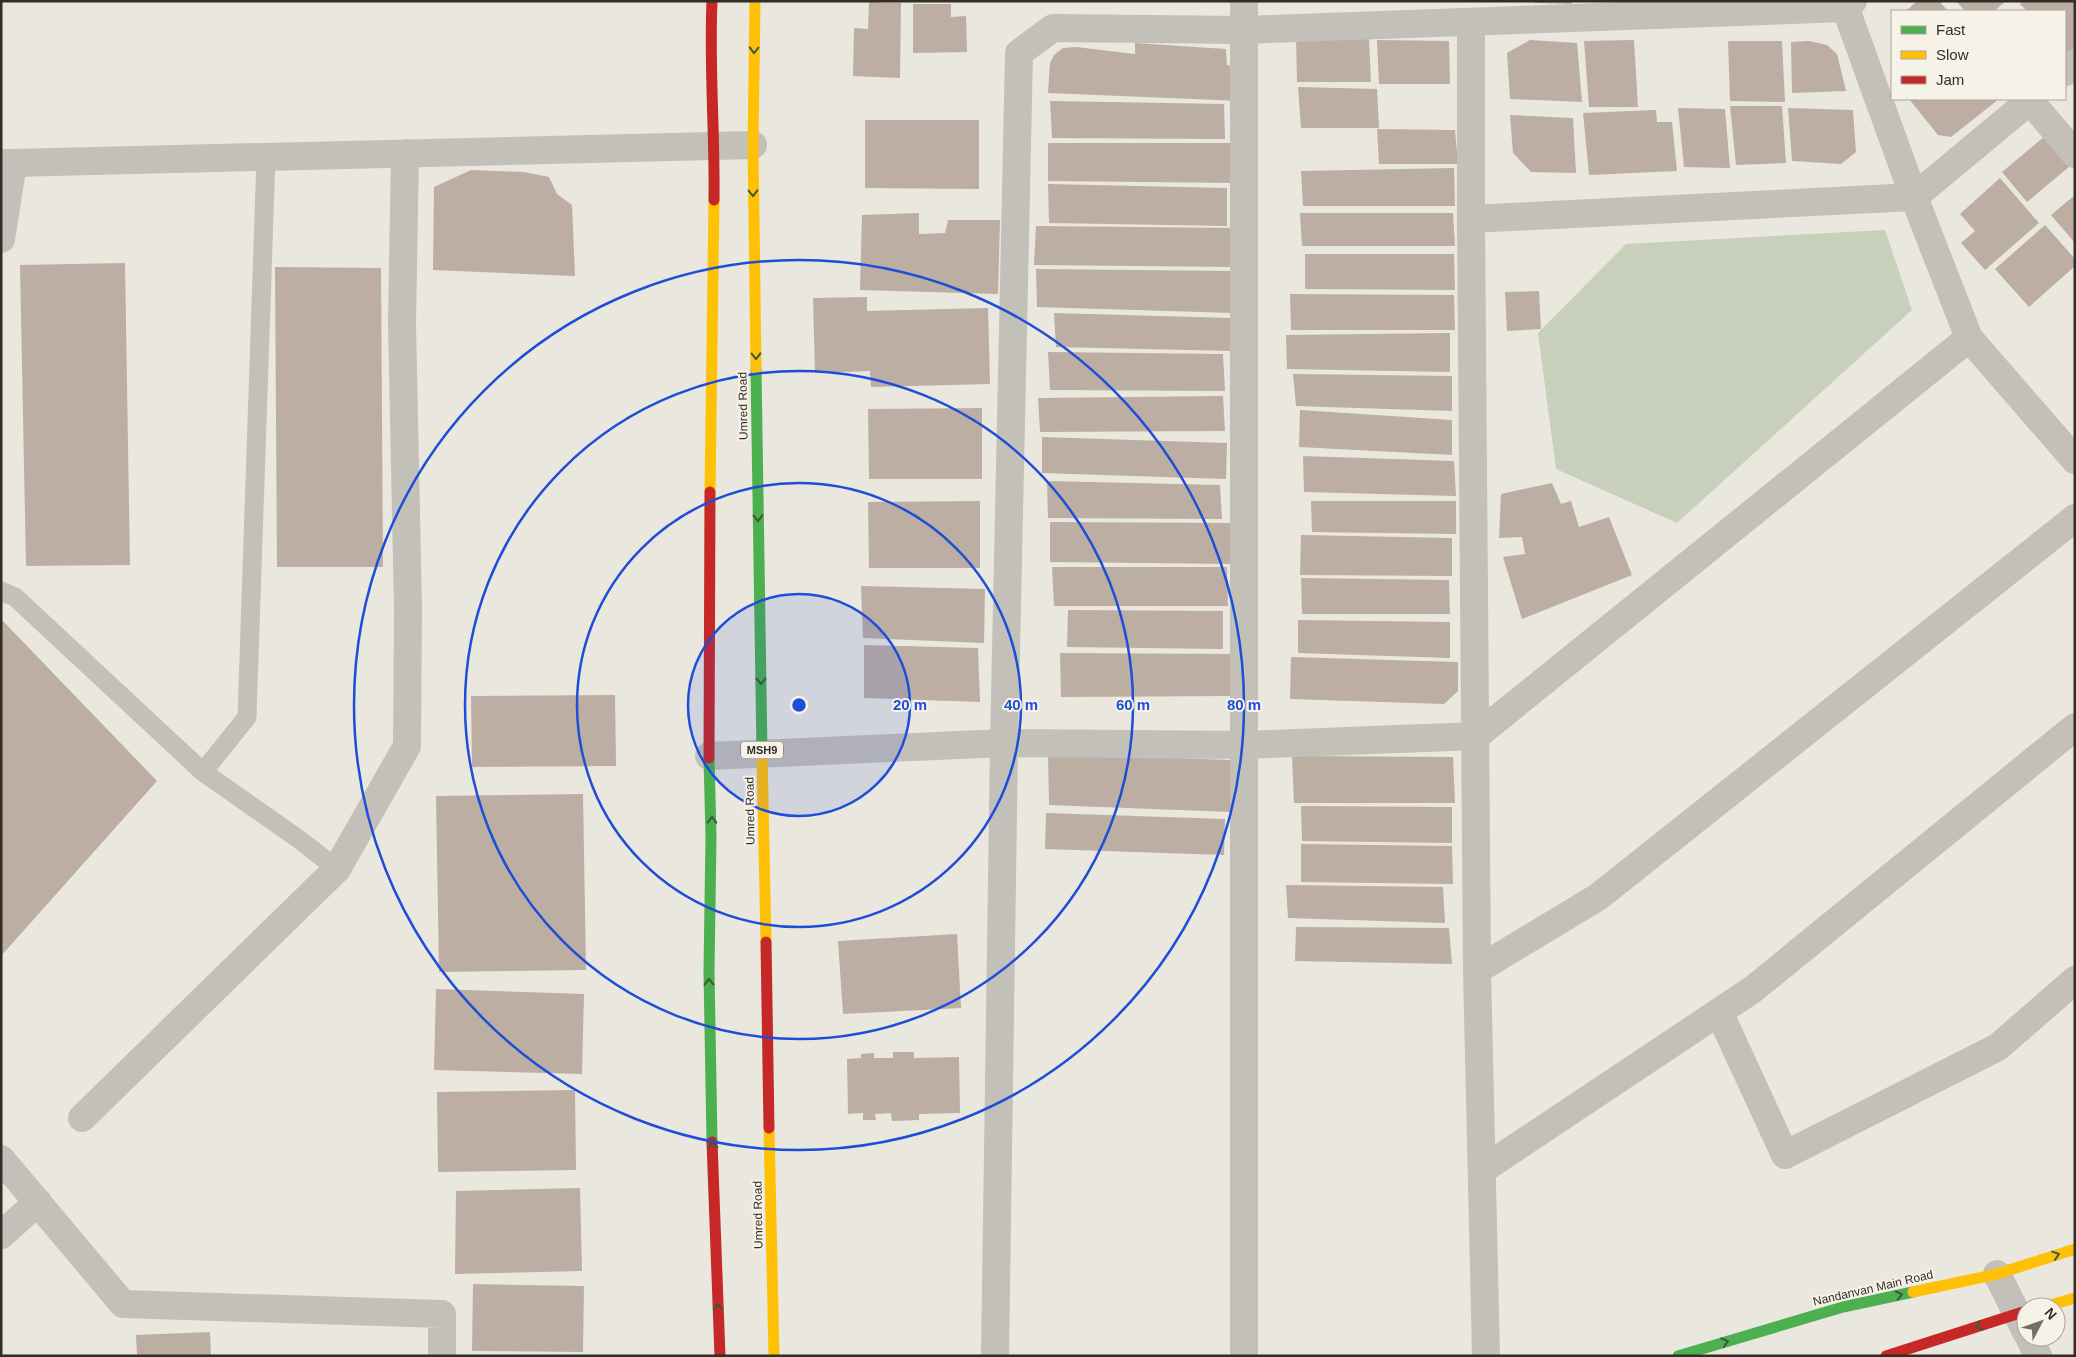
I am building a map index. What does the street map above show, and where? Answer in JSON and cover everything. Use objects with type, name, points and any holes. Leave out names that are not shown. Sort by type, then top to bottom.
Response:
[{"type":"main road","points":[[703,1],[710,43]]},
{"type":"main road","points":[[712,1],[710,43],[715,146],[711,330],[709,756],[712,792],[709,970],[720,1356]]},
{"type":"main road","name":"Umred Road","points":[[755,1],[753,145],[762,754],[774,1356]]},
{"type":"main road","name":"Nandanvan Main Road","points":[[1678,1356],[1843,1307],[1997,1274],[2075,1249]]},
{"type":"main road","points":[[1886,1356],[2016,1326]]},
{"type":"street","points":[[1244,1],[1244,1356]]},
{"type":"street","points":[[995,1356],[1004,743],[1019,53],[1053,28],[1244,30],[1471,22],[1847,3],[1914,197],[1969,338],[2075,460]]},
{"type":"street","points":[[1471,22],[1470,219],[1477,970],[1486,1356]]},
{"type":"street","points":[[1470,219],[1914,197],[2031,100],[2075,154]]},
{"type":"street","points":[[1,239],[5,166],[405,153],[753,145]]},
{"type":"street","points":[[82,1118],[337,868],[407,746],[408,608],[402,323],[405,153]]},
{"type":"street","points":[[709,756],[1004,743],[1244,745],[1476,736],[1969,338]]},
{"type":"street","points":[[1477,970],[1598,897],[2075,518]]},
{"type":"street","points":[[1482,1170],[1752,990],[2075,727]]},
{"type":"street","points":[[1719,1012],[1784,1155],[1998,1047],[2075,980]]},
{"type":"street","points":[[1,1159],[123,1304],[442,1314],[442,1356]]},
{"type":"street","points":[[1,1234],[38,1202]]},
{"type":"street","points":[[1997,1274],[2016,1309]]},
{"type":"lane","points":[[203,772],[247,717],[266,157]]},
{"type":"lane","points":[[1,592],[15,597],[203,772],[337,868]]},
{"type":"green space","points":[[1885,230],[1912,310],[1677,523],[1556,469],[1538,333],[1626,244]]},
{"type":"building","points":[[1534,1],[1572,1],[1572,4],[1534,3]]},
{"type":"building","points":[[1917,1],[1939,1],[1947,10],[1907,10]]},
{"type":"building","points":[[1956,1],[2006,1],[1995,10],[1964,10]]},
{"type":"building","points":[[2023,1],[2075,1],[2075,50],[2066,56],[2066,10],[2026,10],[2020,4]]},
{"type":"building","points":[[869,2],[901,3],[900,78],[853,76],[854,28],[868,29]]},
{"type":"building","points":[[913,4],[951,4],[951,17],[966,16],[967,52],[913,53]]},
{"type":"building","points":[[1296,37],[1369,39],[1371,82],[1297,82]]},
{"type":"building","points":[[1377,40],[1449,41],[1450,84],[1379,84]]},
{"type":"building","points":[[1530,40],[1577,43],[1582,102],[1510,99],[1507,53]]},
{"type":"building","points":[[1634,40],[1638,107],[1589,107],[1584,41]]},
{"type":"building","points":[[1728,41],[1782,41],[1785,102],[1730,101]]},
{"type":"building","points":[[1809,41],[1827,45],[1837,54],[1846,91],[1792,93],[1791,42]]},
{"type":"building","points":[[1135,43],[1226,49],[1227,65],[1241,67],[1241,101],[1048,93],[1050,63],[1054,55],[1063,48],[1076,47],[1135,54]]},
{"type":"building","points":[[1298,87],[1377,89],[1379,128],[1301,128]]},
{"type":"building","points":[[1910,100],[1998,100],[1951,137],[1938,135]]},
{"type":"building","points":[[1050,101],[1224,104],[1225,139],[1052,138]]},
{"type":"building","points":[[1730,106],[1782,106],[1786,163],[1736,165]]},
{"type":"building","points":[[1678,108],[1725,109],[1730,168],[1684,167]]},
{"type":"building","points":[[1788,108],[1853,110],[1856,152],[1841,164],[1792,161]]},
{"type":"building","points":[[1656,110],[1657,122],[1672,122],[1677,171],[1589,175],[1583,113]]},
{"type":"building","points":[[1510,115],[1573,118],[1576,173],[1531,172],[1513,153]]},
{"type":"building","points":[[865,120],[979,120],[979,189],[865,188]]},
{"type":"building","points":[[1377,129],[1455,130],[1458,164],[1379,164]]},
{"type":"building","points":[[2051,131],[2075,162],[2027,202],[2002,172]]},
{"type":"building","points":[[1048,143],[1239,143],[1239,183],[1048,181]]},
{"type":"building","points":[[1454,168],[1455,206],[1303,206],[1301,171]]},
{"type":"building","points":[[471,170],[524,172],[549,177],[557,194],[572,205],[575,276],[433,270],[434,187]]},
{"type":"building","points":[[2000,178],[2039,223],[1985,270],[1961,243],[1975,231],[1960,214]]},
{"type":"building","points":[[1048,184],[1227,188],[1227,226],[1049,223]]},
{"type":"building","points":[[2075,195],[2075,243],[2051,215]]},
{"type":"building","points":[[919,213],[919,234],[945,233],[948,220],[1000,220],[998,294],[860,290],[862,215]]},
{"type":"building","points":[[1300,213],[1453,213],[1455,246],[1302,246]]},
{"type":"building","points":[[2045,225],[2075,259],[2075,266],[2029,307],[1995,269]]},
{"type":"building","points":[[1036,226],[1235,228],[1236,267],[1034,265]]},
{"type":"building","points":[[1305,254],[1454,254],[1455,290],[1305,289]]},
{"type":"building","points":[[125,263],[130,565],[26,566],[20,265]]},
{"type":"building","points":[[275,267],[381,268],[383,567],[277,567]]},
{"type":"building","points":[[1036,269],[1233,271],[1233,313],[1037,307]]},
{"type":"building","points":[[1539,291],[1541,329],[1507,331],[1505,292]]},
{"type":"building","points":[[1290,294],[1454,295],[1455,330],[1291,330]]},
{"type":"building","points":[[867,297],[867,311],[988,308],[990,384],[871,387],[870,371],[815,373],[813,298]]},
{"type":"building","points":[[1054,313],[1230,318],[1233,351],[1056,347]]},
{"type":"building","points":[[1450,333],[1450,372],[1287,369],[1286,335]]},
{"type":"building","points":[[1048,352],[1223,354],[1225,391],[1050,390]]},
{"type":"building","points":[[1293,374],[1452,376],[1452,411],[1296,406]]},
{"type":"building","points":[[1223,396],[1225,431],[1040,432],[1038,398]]},
{"type":"building","points":[[982,408],[982,479],[869,479],[868,409]]},
{"type":"building","points":[[1300,410],[1452,420],[1452,455],[1299,447]]},
{"type":"building","points":[[1042,437],[1227,443],[1226,479],[1042,473]]},
{"type":"building","points":[[1303,456],[1454,461],[1456,496],[1304,492]]},
{"type":"building","points":[[1047,481],[1220,485],[1222,519],[1048,518]]},
{"type":"building","points":[[1552,483],[1561,504],[1571,501],[1579,527],[1609,517],[1632,575],[1522,619],[1503,557],[1525,554],[1522,537],[1499,538],[1501,494]]},
{"type":"building","points":[[980,501],[980,568],[869,568],[868,502]]},
{"type":"building","points":[[1311,501],[1456,501],[1456,534],[1312,532]]},
{"type":"building","points":[[1050,522],[1233,523],[1234,564],[1050,562]]},
{"type":"building","points":[[1301,535],[1452,538],[1452,576],[1300,575]]},
{"type":"building","points":[[1052,567],[1227,567],[1228,606],[1054,606]]},
{"type":"building","points":[[1301,578],[1449,580],[1450,614],[1302,614]]},
{"type":"building","points":[[861,586],[985,589],[984,643],[863,638]]},
{"type":"building","points":[[1068,610],[1223,611],[1223,649],[1067,647]]},
{"type":"building","points":[[1,619],[157,781],[1,956]]},
{"type":"building","points":[[1298,620],[1450,622],[1450,658],[1298,653]]},
{"type":"building","points":[[864,645],[978,648],[980,702],[864,698]]},
{"type":"building","points":[[1060,653],[1231,654],[1232,696],[1061,697]]},
{"type":"building","points":[[1291,657],[1458,662],[1458,691],[1444,704],[1290,699]]},
{"type":"building","points":[[615,695],[616,766],[472,767],[471,696]]},
{"type":"building","points":[[1048,753],[1230,760],[1230,812],[1049,805]]},
{"type":"building","points":[[1292,756],[1453,757],[1455,803],[1294,803]]},
{"type":"building","points":[[583,794],[586,970],[439,972],[436,796]]},
{"type":"building","points":[[1301,806],[1452,807],[1452,843],[1302,841]]},
{"type":"building","points":[[1046,813],[1225,819],[1224,855],[1045,849]]},
{"type":"building","points":[[1301,844],[1452,846],[1453,884],[1301,882]]},
{"type":"building","points":[[1286,885],[1443,887],[1445,923],[1288,918]]},
{"type":"building","points":[[1296,927],[1449,928],[1452,964],[1295,961]]},
{"type":"building","points":[[957,934],[961,1008],[843,1014],[838,941]]},
{"type":"building","points":[[436,989],[584,994],[582,1074],[434,1070]]},
{"type":"building","points":[[893,1052],[914,1052],[914,1058],[959,1057],[960,1113],[919,1114],[919,1120],[892,1121],[891,1113],[875,1114],[876,1120],[863,1120],[863,1113],[848,1114],[847,1059],[861,1058],[861,1054],[874,1053],[874,1058],[893,1058]]},
{"type":"building","points":[[575,1090],[576,1170],[438,1172],[437,1092]]},
{"type":"building","points":[[580,1188],[582,1271],[455,1274],[456,1191]]},
{"type":"building","points":[[473,1284],[584,1286],[583,1352],[472,1351]]},
{"type":"building","points":[[210,1332],[211,1356],[137,1356],[136,1335]]},
{"type":"traffic: fast","points":[[756,369],[762,752]]},
{"type":"traffic: fast","points":[[709,758],[711,836],[709,971],[712,1142]]},
{"type":"traffic: fast","points":[[1678,1356],[1843,1307],[1913,1292]]},
{"type":"traffic: slow","points":[[755,1],[753,145],[756,369]]},
{"type":"traffic: slow","points":[[710,492],[714,200]]},
{"type":"traffic: slow","points":[[762,752],[766,942]]},
{"type":"traffic: slow","points":[[769,1128],[774,1356]]},
{"type":"traffic: slow","points":[[1913,1292],[1997,1274],[2075,1249]]},
{"type":"traffic: slow","points":[[2066,1301],[2075,1298]]},
{"type":"traffic: jam","points":[[712,1],[711,51],[714,200]]},
{"type":"traffic: jam","points":[[709,758],[710,492]]},
{"type":"traffic: jam","points":[[766,942],[769,1128]]},
{"type":"traffic: jam","points":[[712,1142],[720,1356]]},
{"type":"traffic: jam","points":[[1886,1356],[2016,1314]]}]
